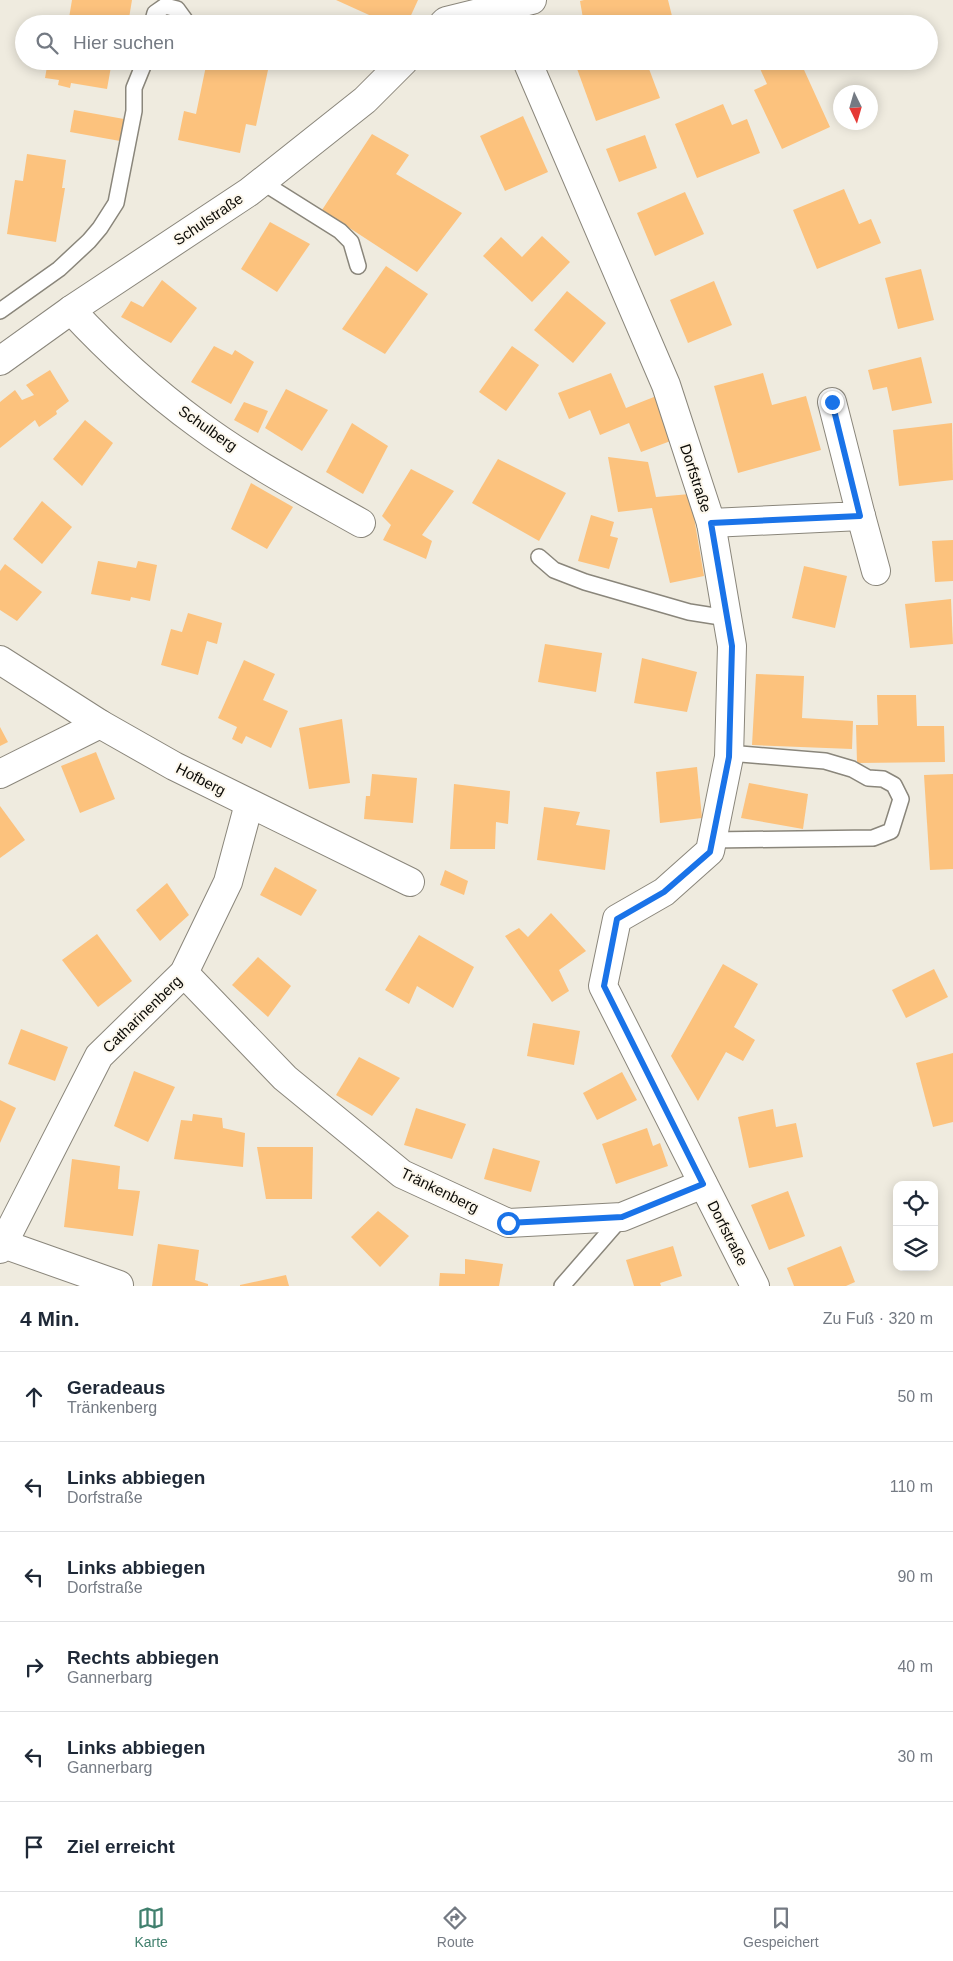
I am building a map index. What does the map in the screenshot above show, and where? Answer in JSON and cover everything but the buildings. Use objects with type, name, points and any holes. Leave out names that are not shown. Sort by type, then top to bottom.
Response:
[{"type":"street","points":[[446,15],[505,10],[532,0]]},
{"type":"street","name":"Schulstraße","points":[[0,362],[72,310],[262,182],[365,100],[395,70]]},
{"type":"street","name":"Dorfstraße","points":[[531,70],[666,385],[711,523],[732,646],[729,753],[710,852],[664,892],[617,919],[604,986],[755,1286]]},
{"type":"street","name":"Schulberg","points":[[72,310],[111,352],[198,424],[285,480],[361,523]]},
{"type":"street","points":[[832,402],[860,516],[876,571]]},
{"type":"street","points":[[711,523],[860,516]]},
{"type":"street","name":"Hofberg","points":[[0,660],[100,724],[174,766],[410,882]]},
{"type":"street","points":[[0,774],[100,724]]},
{"type":"street","name":"Catharinenberg","points":[[119,1285],[1,1246],[99,1056],[184,973],[228,882],[249,804]]},
{"type":"street","name":"Tränkenberg","points":[[184,973],[285,1078],[402,1174],[508,1223],[622,1217],[703,1184]]},
{"type":"lane","points":[[154,15],[165,6],[177,9],[181,15]]},
{"type":"lane","points":[[0,311],[59,269],[90,241],[116,203],[134,112],[134,88],[141,70]]},
{"type":"lane","points":[[262,182],[340,231],[351,242],[358,266]]},
{"type":"lane","points":[[539,557],[554,570],[571,577],[689,612],[727,618]]},
{"type":"lane","points":[[712,840],[874,838],[891,832],[901,799],[894,785],[883,779],[868,778],[852,769],[825,761],[729,753]]},
{"type":"lane","points":[[562,1286],[622,1217]]},
{"type":"route","points":[[508,1223],[622,1217],[703,1184],[604,986],[617,919],[664,892],[710,852],[729,757],[732,646],[711,523],[860,516],[832,402]]}]
